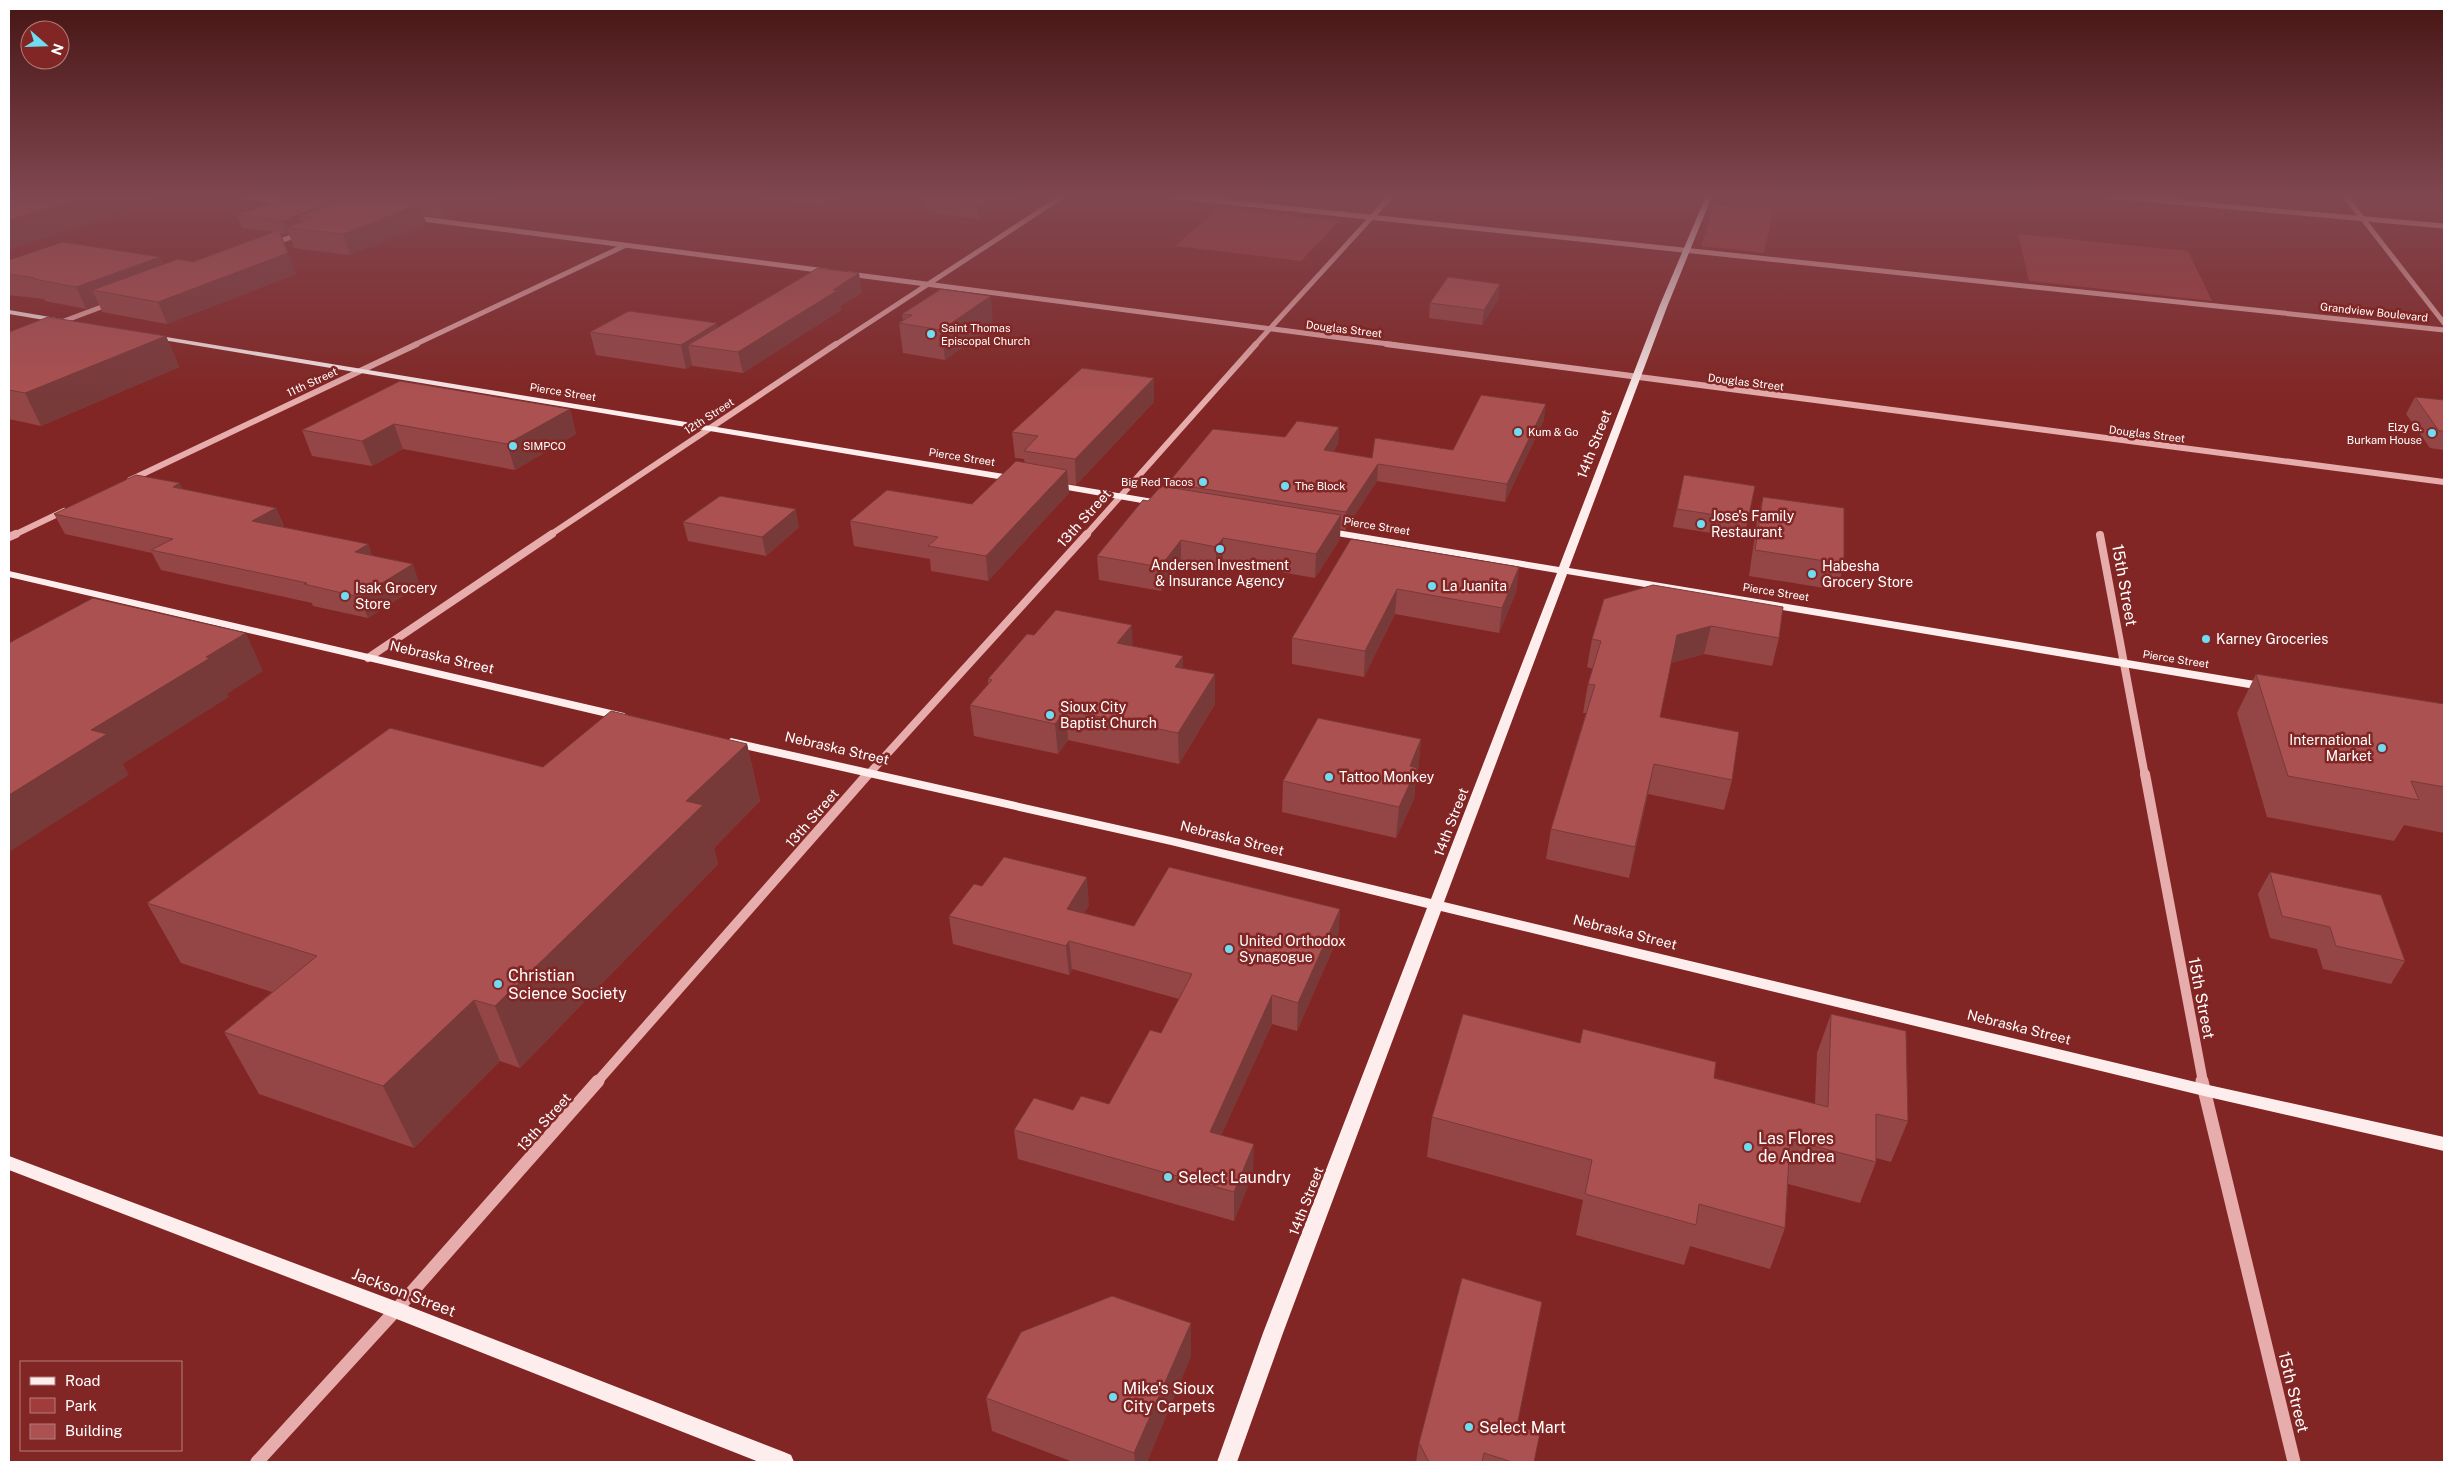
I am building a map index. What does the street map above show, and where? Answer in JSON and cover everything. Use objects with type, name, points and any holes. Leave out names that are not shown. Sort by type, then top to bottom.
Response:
[{"type":"main road","name":"14th Street","points":[[1227,1462],[1273,1333],[1636,378],[1682,265]]},
{"type":"main road","points":[[9,312],[83,324]]},
{"type":"main road","name":"Pierce Street","points":[[139,334],[1024,480]]},
{"type":"main road","points":[[1043,484],[1170,504]]},
{"type":"main road","name":"Pierce Street","points":[[1314,529],[2278,689]]},
{"type":"main road","name":"Nebraska Street","points":[[9,574],[634,719]]},
{"type":"main road","name":"Nebraska Street","points":[[718,739],[1171,841],[2204,1090],[2444,1144]]},
{"type":"main road","name":"Jackson Street","points":[[9,1163],[396,1310],[784,1462]]},
{"type":"street","name":"11th Street","points":[[124,483],[583,265]]},
{"type":"street","points":[[775,265],[831,272]]},
{"type":"street","name":"12th Street","points":[[368,658],[708,428],[959,265]]},
{"type":"street","name":"13th Street","points":[[257,1462],[396,1310],[868,774],[1122,496],[1269,329],[1329,265]]},
{"type":"street","name":"Grandview Boulevard","points":[[1826,265],[2444,330]]},
{"type":"street","points":[[2399,265],[2444,323]]},
{"type":"street","name":"Douglas Street","points":[[841,273],[2444,482]]},
{"type":"street","points":[[46,328],[118,301]]},
{"type":"street","points":[[9,538],[71,508]]},
{"type":"street","name":"15th Street","points":[[2100,536],[2122,663],[2204,1090],[2294,1462]]},
{"type":"green space","points":[[2025,265],[2195,265],[2212,301],[2029,281]]},
{"type":"building","points":[[9,265],[139,265],[76,287],[9,274]]},
{"type":"building","points":[[162,265],[257,265],[158,302],[92,290]]},
{"type":"building","points":[[818,268],[859,273],[833,290],[838,290],[738,352],[688,345]]},
{"type":"building","points":[[1448,277],[1500,284],[1484,310],[1430,303]]},
{"type":"building","points":[[941,289],[991,296],[941,330],[899,323],[912,315],[902,314]]},
{"type":"building","points":[[629,311],[717,323],[681,345],[590,332]]},
{"type":"building","points":[[48,317],[166,336],[25,393],[9,390],[9,332]]},
{"type":"building","points":[[1082,368],[1154,378],[1075,459],[1024,451],[1038,436],[1012,432]]},
{"type":"building","points":[[400,381],[570,409],[507,444],[394,424],[362,441],[302,430]]},
{"type":"building","points":[[1481,395],[1546,404],[1507,484],[1378,464],[1346,512],[1168,483],[1213,429],[1285,437],[1297,421],[1339,427],[1324,450],[1372,458],[1375,438],[1453,450]]},
{"type":"building","points":[[2415,397],[2444,400],[2444,431],[2439,431]]},
{"type":"building","points":[[1016,461],[1067,470],[986,556],[928,546],[938,537],[850,521],[887,490],[972,504]]},
{"type":"building","points":[[136,475],[180,483],[173,487],[276,508],[252,521],[368,544],[355,552],[413,564],[359,597],[304,584],[307,583],[151,550],[173,539],[54,514]]},
{"type":"building","points":[[1684,475],[1755,486],[1748,520],[1677,509]]},
{"type":"building","points":[[1161,486],[1341,515],[1316,554],[1223,538],[1216,547],[1181,540],[1160,567],[1097,556],[1143,500],[1148,501]]},
{"type":"building","points":[[720,496],[796,509],[762,537],[683,522]]},
{"type":"building","points":[[1763,497],[1844,508],[1844,564],[1755,550]]},
{"type":"building","points":[[1351,539],[1519,567],[1502,608],[1397,589],[1365,651],[1292,638]]},
{"type":"building","points":[[1653,585],[1783,607],[1779,638],[1711,626],[1677,635],[1660,717],[1739,732],[1732,780],[1654,764],[1635,847],[1551,829],[1595,685],[1588,684],[1601,641],[1592,639],[1604,599]]},
{"type":"building","points":[[93,598],[246,633],[206,657],[210,658],[91,730],[107,734],[9,795],[9,643]]},
{"type":"building","points":[[1056,610],[1132,625],[1117,643],[1183,656],[1175,667],[1215,674],[1178,733],[1066,710],[1055,724],[970,705],[992,680],[988,679],[1027,634],[1034,635]]},
{"type":"building","points":[[2256,674],[2444,704],[2444,787],[2411,781],[2419,800],[2288,776]]},
{"type":"building","points":[[611,711],[747,744],[686,801],[703,805],[495,1006],[474,1000],[383,1086],[224,1032],[317,956],[147,903],[390,728],[543,767]]},
{"type":"building","points":[[1318,718],[1421,739],[1410,766],[1417,768],[1399,807],[1283,781]]},
{"type":"building","points":[[1004,857],[1087,877],[1067,909],[1134,926],[1169,867],[1340,909],[1298,1003],[1272,995],[1210,1132],[1254,1144],[1234,1192],[1014,1130],[1034,1098],[1073,1110],[1081,1096],[1109,1104],[1150,1030],[1161,1033],[1192,974],[1069,941],[1066,946],[949,916],[974,884],[982,886]]},
{"type":"building","points":[[2270,872],[2381,895],[2405,961],[2336,946],[2330,927],[2282,916]]},
{"type":"building","points":[[1463,1014],[1580,1043],[1583,1029],[1716,1062],[1714,1078],[1828,1107],[1831,1014],[1906,1031],[1908,1121],[1876,1114],[1876,1162],[1790,1140],[1785,1228],[1699,1204],[1696,1225],[1585,1194],[1592,1160],[1432,1117]]},
{"type":"building","points":[[1462,1278],[1542,1302],[1517,1426],[1540,1433],[1534,1462],[1512,1462],[1484,1453],[1482,1462],[1429,1462],[1419,1443]]},
{"type":"building","points":[[1112,1296],[1191,1323],[1134,1453],[986,1398],[1021,1332]]},
{"type":"place","name":"Saint Thomas Episcopal Church","points":[[931,334]]},
{"type":"place","name":"Kum & Go","points":[[1518,432]]},
{"type":"place","name":"Elzy G. Burkam House","points":[[2432,433]]},
{"type":"place","name":"SIMPCO","points":[[513,446]]},
{"type":"place","name":"Big Red Tacos","points":[[1203,482]]},
{"type":"place","name":"The Block","points":[[1285,486]]},
{"type":"place","name":"Jose's Family Restaurant","points":[[1701,524]]},
{"type":"place","name":"Andersen Investment & Insurance Agency","points":[[1220,549]]},
{"type":"place","name":"Habesha Grocery Store","points":[[1812,574]]},
{"type":"place","name":"La Juanita","points":[[1432,586]]},
{"type":"place","name":"Isak Grocery Store","points":[[345,596]]},
{"type":"place","name":"Karney Groceries","points":[[2206,639]]},
{"type":"place","name":"Sioux City Baptist Church","points":[[1050,715]]},
{"type":"place","name":"International Market","points":[[2382,748]]},
{"type":"place","name":"Tattoo Monkey","points":[[1329,777]]},
{"type":"place","name":"United Orthodox Synagogue","points":[[1229,949]]},
{"type":"place","name":"Christian Science Society","points":[[498,984]]},
{"type":"place","name":"Las Flores de Andrea","points":[[1748,1147]]},
{"type":"place","name":"Select Laundry","points":[[1168,1177]]},
{"type":"place","name":"Mike's Sioux City Carpets","points":[[1113,1397]]},
{"type":"place","name":"Select Mart","points":[[1469,1427]]}]
